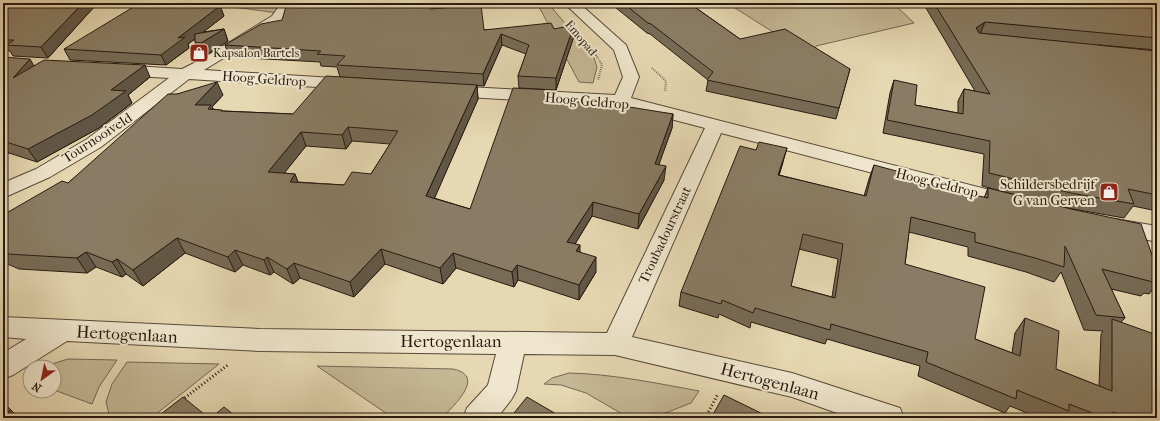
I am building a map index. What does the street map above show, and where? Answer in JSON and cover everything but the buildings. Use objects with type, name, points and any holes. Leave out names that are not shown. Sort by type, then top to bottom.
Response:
[{"type":"street","name":"Tournooiveld","points":[[3,191],[43,173],[94,143],[185,74],[208,62],[277,19],[284,10],[286,3]]},
{"type":"street","name":"Emopad","points":[[571,3],[621,48],[631,77],[621,101]]},
{"type":"street","name":"Hoog Geldrop","points":[[98,68],[368,86]]},
{"type":"street","name":"Hoog Geldrop","points":[[432,90],[621,101],[1031,207]]},
{"type":"street","name":"Troubadourstraat","points":[[615,344],[715,126]]},
{"type":"street","points":[[1098,222],[1157,234]]},
{"type":"street","name":"Hertogenlaan","points":[[3,327],[260,340],[615,344],[792,385],[889,418]]},
{"type":"street","points":[[3,367],[61,331]]},
{"type":"street","points":[[478,418],[502,391],[513,342]]},
{"type":"path","name":"Emopad","points":[[591,100],[602,65],[595,54]]},
{"type":"path","points":[[179,403],[260,340]]},
{"type":"shaded area","points":[[69,3],[284,3],[278,13],[218,5],[95,6],[63,8]]},
{"type":"shaded area","points":[[537,3],[548,3],[594,58],[597,67],[593,83],[579,82]]},
{"type":"shaded area","points":[[730,3],[893,3],[914,23],[816,46],[815,52],[800,49],[735,8]]},
{"type":"shaded area","points":[[68,359],[117,360],[99,387],[92,404],[62,393],[62,361]]},
{"type":"shaded area","points":[[127,362],[219,364],[151,418],[110,418],[106,402],[112,384]]},
{"type":"shaded area","points":[[317,366],[453,369],[463,373],[467,378],[467,384],[459,399],[442,418],[393,418]]},
{"type":"shaded area","points":[[569,373],[618,377],[699,391],[691,403],[653,418],[629,418],[586,393],[561,385],[544,384],[552,378]]},
{"type":"place","name":"Kapsalon Bartels","points":[[199,53]]},
{"type":"place","name":"Schildersbedrijf G van Gerven","points":[[1109,192]]}]
